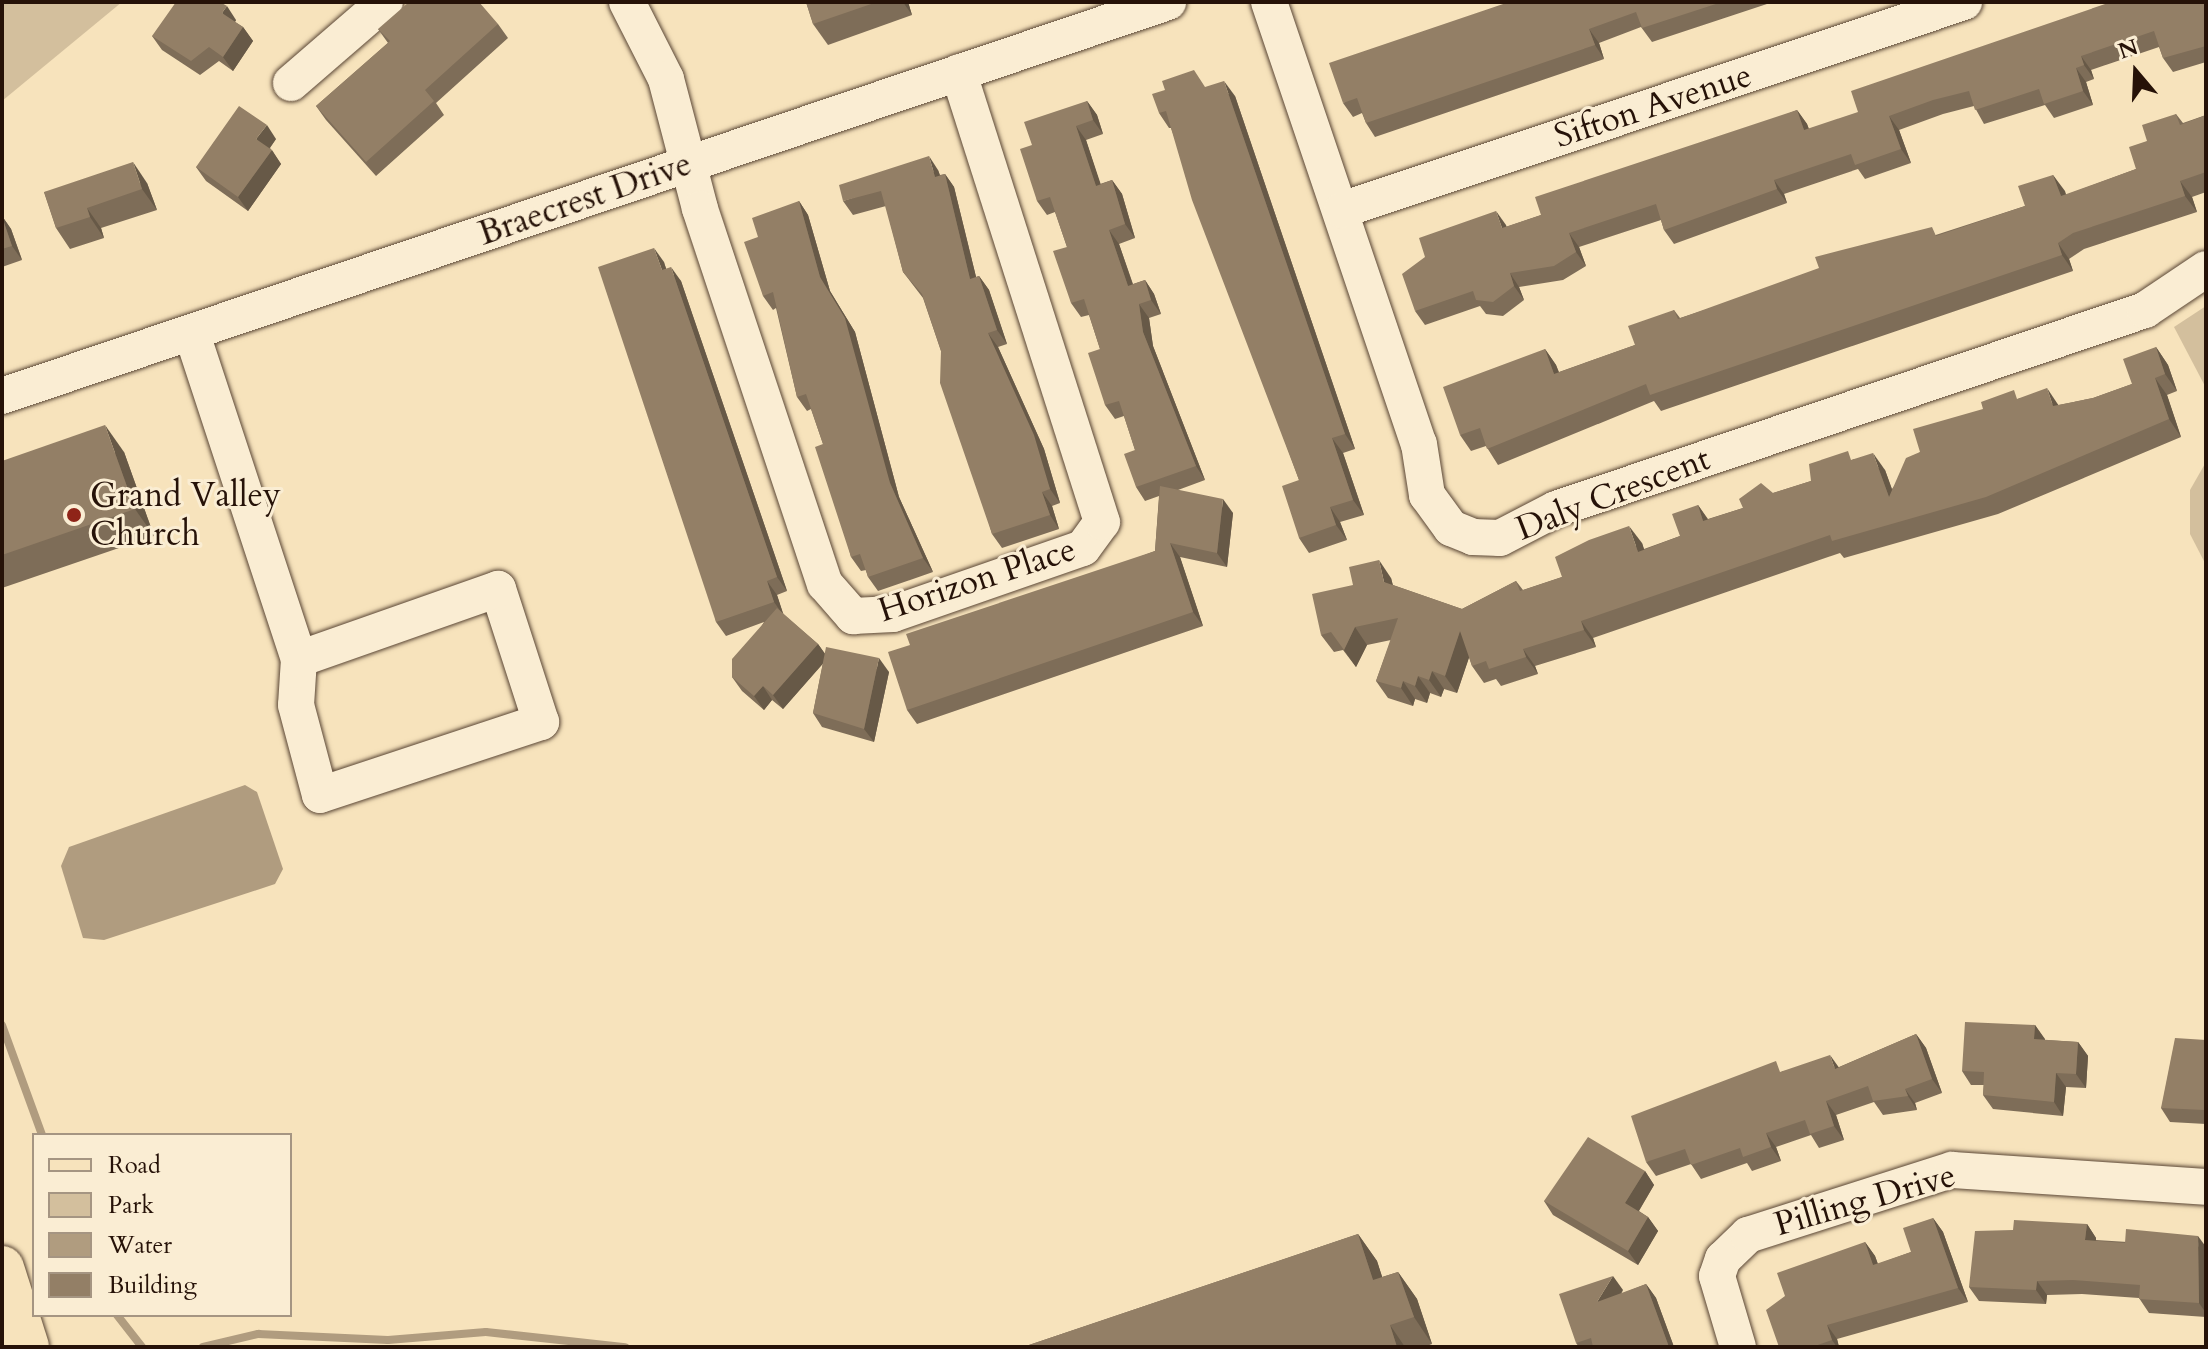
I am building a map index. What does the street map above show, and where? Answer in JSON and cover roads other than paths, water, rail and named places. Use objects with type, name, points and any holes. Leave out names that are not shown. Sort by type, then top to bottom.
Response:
[{"type":"main road","points":[[2,1268],[27,1347]]},
{"type":"street","points":[[291,83],[385,2]]},
{"type":"street","points":[[627,2],[666,79],[688,164]]},
{"type":"street","name":"Braecrest Drive","points":[[2,396],[1168,2]]},
{"type":"street","name":"Daly Crescent","points":[[1269,2],[1419,444],[1427,495],[1451,528],[1473,537],[1500,538],[1556,509],[2145,310],[2206,269]]},
{"type":"street","name":"Sifton Avenue","points":[[1342,210],[1964,2]]},
{"type":"street","name":"Horizon Place","points":[[688,164],[825,584],[853,616],[893,614],[1083,548],[1102,522],[958,72]]},
{"type":"street","points":[[192,334],[299,659],[296,705],[320,795],[541,722],[498,589],[299,659]]},
{"type":"street","name":"Pilling Drive","points":[[1738,1347],[1717,1276],[1723,1259],[1748,1235],[1952,1170],[2206,1187]]},
{"type":"water","points":[[245,785],[257,792],[283,869],[275,884],[104,940],[83,938],[61,866],[69,847]]},
{"type":"waterway","points":[[2,1025],[41,1133]]},
{"type":"waterway","points":[[119,1317],[142,1347]]},
{"type":"waterway","points":[[203,1347],[258,1334],[388,1340],[486,1332],[625,1347]]},
{"type":"place","name":"Grand Valley Church","points":[[74,515]]}]
